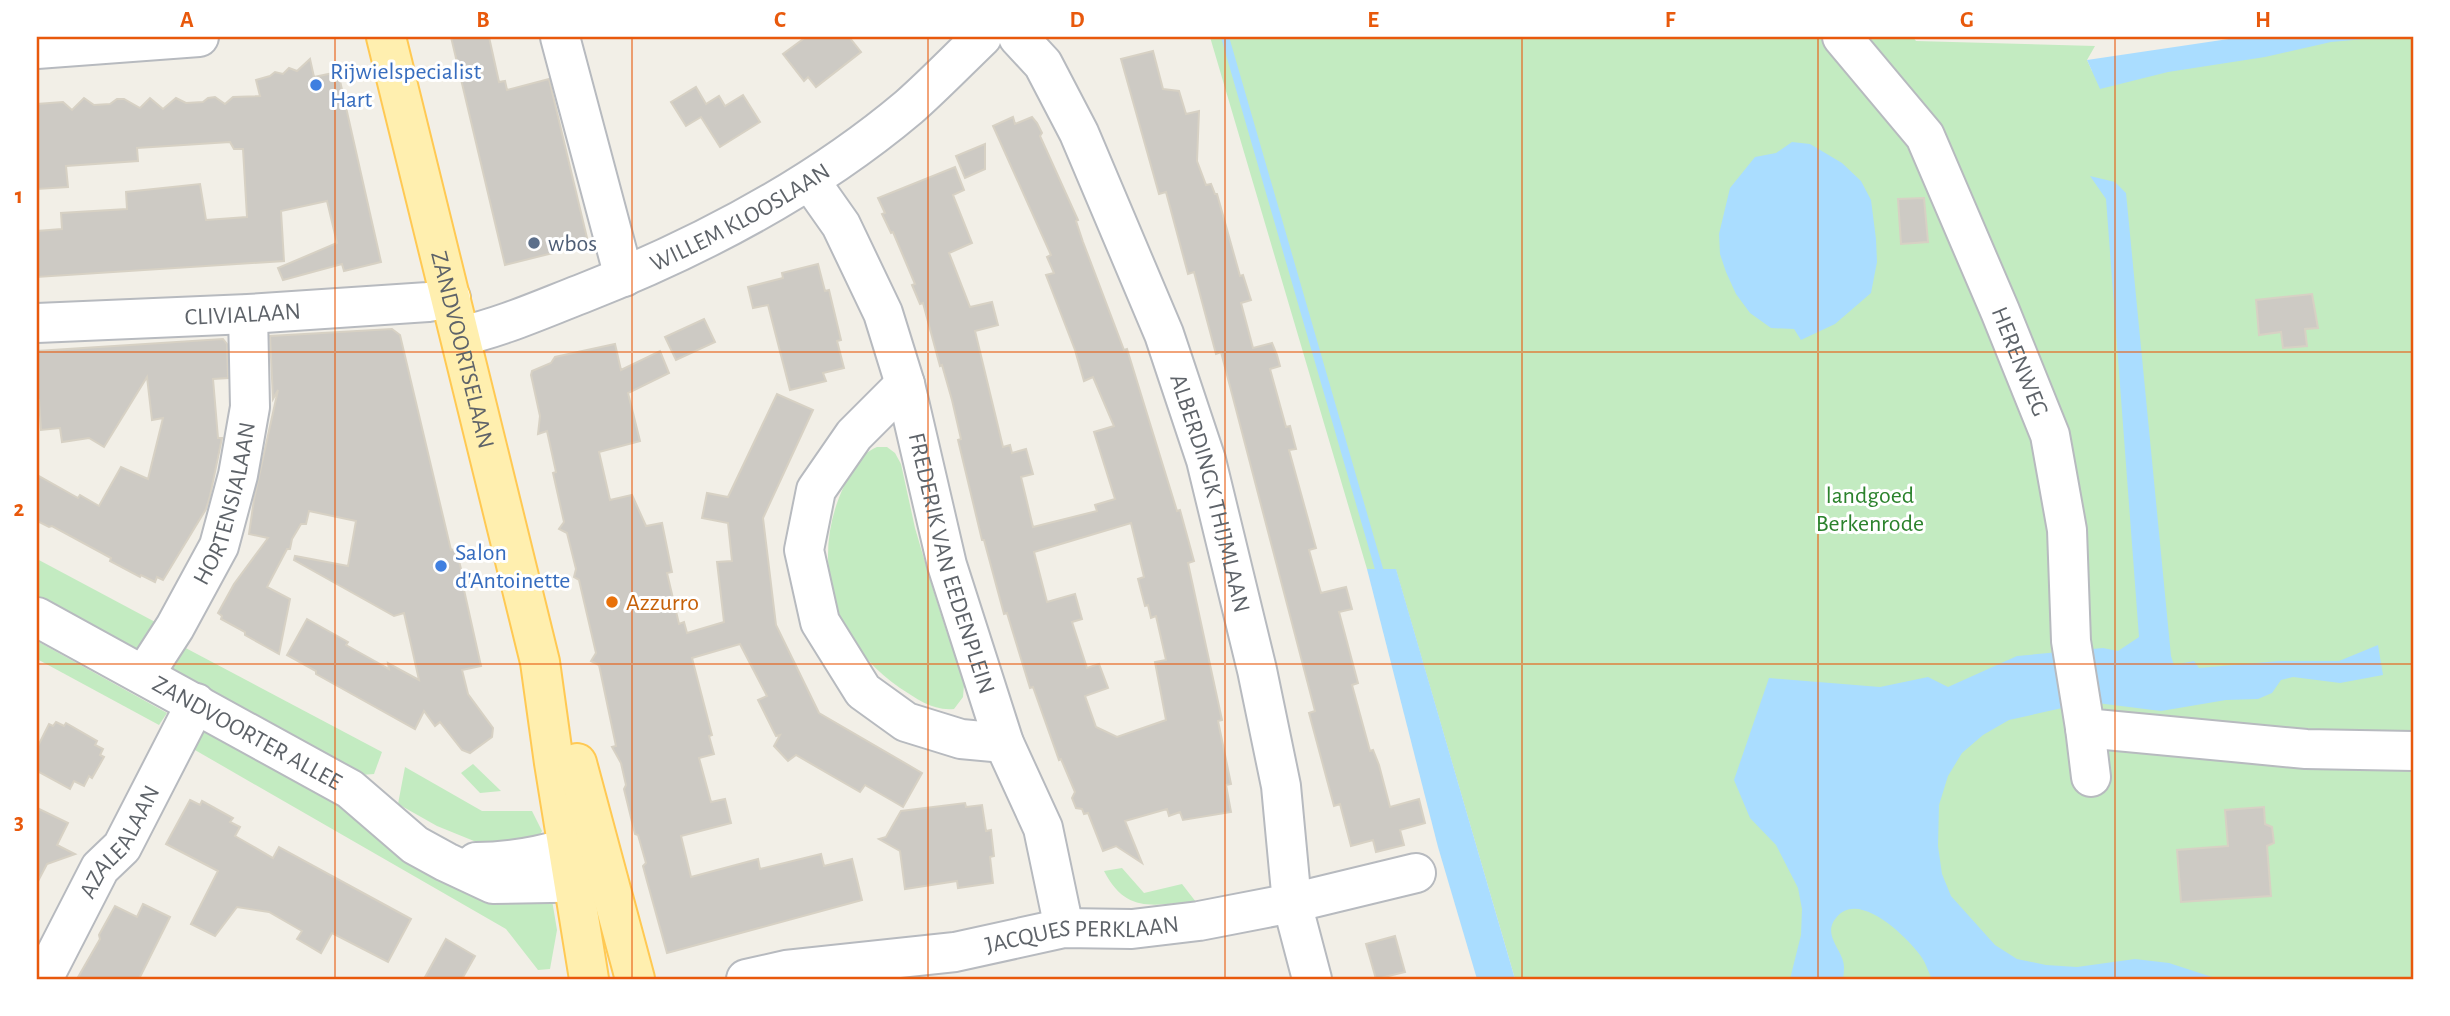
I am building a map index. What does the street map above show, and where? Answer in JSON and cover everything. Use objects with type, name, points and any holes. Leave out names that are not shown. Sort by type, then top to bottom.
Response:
[{"type":"main road","name":"ZANDVOORTSELAAN","points":[[386,37],[540,662],[586,863],[635,979]]},
{"type":"main road","name":"ZANDVOORTSELAAN","points":[[586,863],[589,979]]},
{"type":"street","points":[[37,49],[199,37]]},
{"type":"street","points":[[560,37],[624,277]]},
{"type":"street","name":"WILLEM KLOOSLAAN","points":[[461,336],[487,331],[624,277],[723,230],[810,181],[908,107],[982,37]]},
{"type":"street","name":"ALBERDINGK THIJMLAAN","points":[[1018,37],[1043,64],[1079,133],[1164,334],[1206,460],[1257,670],[1281,786],[1292,903],[1312,979]]},
{"type":"street","name":"HERENWEG","points":[[1842,37],[1925,136],[2050,435],[2067,530],[2071,641],[2091,777]]},
{"type":"street","name":"FREDERIK VAN EEDENPLEIN","points":[[810,181],[841,225],[883,313],[905,384],[947,565],[1004,743],[1043,828],[1065,928]]},
{"type":"street","name":"CLIVIALAAN","points":[[37,323],[248,314],[428,303],[451,298]]},
{"type":"street","name":"HORTENSIALAAN","points":[[144,675],[175,627],[219,546],[238,475],[250,407],[248,314]]},
{"type":"street","points":[[905,384],[854,435],[816,490],[804,550],[820,622],[863,691],[906,722],[961,739],[1004,743]]},
{"type":"street","name":"ZANDVOORTER ALLEE","points":[[37,617],[350,789],[415,845],[446,862],[586,863]]},
{"type":"street","name":"AZALEALAAN","points":[[43,979],[100,868],[122,847],[196,703]]},
{"type":"street","points":[[2084,720],[2306,749],[2413,751]]},
{"type":"street","name":"JACQUES PERKLAAN","points":[[767,977],[957,966],[1065,928],[1132,929],[1199,921],[1292,903],[1416,873]]},
{"type":"green space","name":"landgoed Berkenrode","points":[[1210,37],[1913,37],[1916,41],[2095,46],[2087,60],[2092,71],[2300,37],[2413,37],[2413,979],[1515,979],[1396,570],[1367,569]]},
{"type":"green space","points":[[877,447],[887,447],[895,453],[901,464],[915,528],[932,586],[947,633],[965,673],[963,697],[954,709],[939,708],[926,703],[900,688],[877,669],[858,647],[844,623],[834,597],[829,570],[829,542],[834,514],[853,468],[865,454]]},
{"type":"green space","points":[[37,559],[157,623],[139,654],[37,597]]},
{"type":"green space","points":[[37,641],[167,713],[159,725],[37,659]]},
{"type":"green space","points":[[180,645],[382,752],[374,774],[361,775],[166,670]]},
{"type":"green space","points":[[201,726],[332,801],[424,864],[551,894],[557,930],[550,969],[538,970],[506,929],[188,746]]},
{"type":"green space","points":[[473,764],[501,791],[480,793],[461,773]]},
{"type":"green space","points":[[405,767],[482,811],[532,811],[542,831],[533,849],[501,852],[437,826],[398,804]]},
{"type":"green space","points":[[1122,868],[1144,893],[1182,884],[1196,902],[1154,905],[1132,901],[1122,895],[1104,871]]},
{"type":"water","points":[[2242,37],[2387,37],[2331,42],[2265,57],[2168,72],[2100,89],[2087,60]]},
{"type":"water","points":[[1792,142],[1810,144],[1842,163],[1861,181],[1871,200],[1876,239],[1877,262],[1871,293],[1835,324],[1801,340],[1794,329],[1771,328],[1750,313],[1736,294],[1726,272],[1720,254],[1719,234],[1730,188],[1755,157],[1776,153]]},
{"type":"water","points":[[2090,176],[2115,182],[2126,193],[2174,665],[2194,661],[2199,668],[2279,661],[2339,661],[2378,645],[2383,675],[2340,683],[2293,677],[2281,680],[2272,693],[2258,699],[2226,700],[2161,711],[2089,702],[2009,720],[1983,735],[1962,753],[1948,776],[1939,805],[1938,846],[1942,874],[1951,896],[1995,945],[2017,959],[2046,965],[2077,967],[2135,959],[2169,963],[2218,979],[1932,979],[1922,957],[1904,937],[1881,918],[1856,909],[1845,910],[1836,918],[1831,928],[1844,963],[1843,979],[1790,979],[1801,935],[1802,909],[1798,888],[1776,845],[1750,818],[1734,780],[1769,678],[1880,687],[1928,677],[1948,687],[2017,656],[2103,648],[2118,651],[2139,637],[2106,199]]},
{"type":"water","points":[[1367,569],[1396,569],[1515,979],[1477,979],[1438,847]]},
{"type":"building","points":[[451,37],[489,37],[499,82],[505,81],[507,90],[549,79],[588,242],[505,265]]},
{"type":"building","points":[[806,37],[849,37],[861,52],[816,87],[808,77],[804,81],[783,54]]},
{"type":"building","points":[[1153,51],[1163,89],[1179,91],[1186,114],[1199,111],[1197,161],[1206,185],[1211,184],[1217,194],[1240,276],[1243,275],[1251,300],[1241,303],[1253,348],[1272,343],[1277,355],[1280,366],[1270,369],[1286,427],[1290,426],[1296,449],[1289,450],[1316,548],[1309,550],[1321,593],[1346,587],[1352,609],[1339,612],[1358,683],[1352,685],[1370,751],[1373,750],[1379,765],[1390,807],[1419,799],[1425,823],[1400,830],[1404,845],[1376,852],[1373,840],[1351,846],[1340,804],[1334,806],[1309,713],[1315,711],[1221,352],[1216,354],[1194,272],[1188,274],[1166,192],[1159,194],[1121,59]]},
{"type":"building","points":[[310,59],[314,77],[338,72],[381,262],[344,271],[342,264],[283,280],[278,268],[337,243],[327,201],[281,211],[284,261],[37,277],[37,231],[62,229],[61,213],[127,209],[126,192],[200,184],[206,220],[247,217],[243,149],[234,149],[230,142],[137,148],[138,161],[66,166],[68,187],[37,189],[37,104],[63,102],[72,110],[84,98],[94,105],[110,104],[117,99],[124,99],[140,108],[150,98],[163,109],[176,98],[186,103],[203,102],[215,97],[225,104],[233,97],[260,96],[256,80],[275,72],[283,74],[289,68],[297,71]]},
{"type":"building","points":[[696,87],[706,104],[719,96],[725,106],[743,95],[760,122],[720,147],[701,117],[686,126],[671,102]]},
{"type":"building","points":[[1013,117],[1015,124],[1032,117],[1042,133],[1040,136],[1078,220],[1076,221],[1083,242],[1124,350],[1127,349],[1194,561],[1188,563],[1222,720],[1218,721],[1231,784],[1226,785],[1231,812],[1183,820],[1180,812],[1169,816],[1167,809],[1125,821],[1142,863],[1116,846],[1103,851],[1088,813],[1084,814],[1082,809],[1076,808],[1072,798],[1075,792],[1061,759],[1059,760],[1033,687],[1030,688],[1007,613],[1004,614],[982,540],[958,440],[961,439],[952,400],[923,303],[920,304],[912,285],[915,284],[893,232],[891,233],[882,214],[885,213],[878,198],[955,167],[964,190],[953,195],[972,243],[949,253],[970,307],[992,302],[998,325],[975,331],[1003,447],[1010,445],[1012,453],[1026,449],[1033,474],[1021,477],[1033,527],[1097,511],[1095,505],[1115,499],[1094,432],[1114,426],[1093,377],[1084,381],[1046,275],[1054,273],[1047,257],[1051,255],[993,126]],"holes":[[[1131,523],[1144,577],[1138,579],[1145,606],[1148,605],[1151,618],[1156,616],[1166,660],[1155,662],[1166,720],[1117,737],[1096,727],[1085,696],[1108,688],[1099,664],[1087,668],[1072,622],[1082,619],[1075,594],[1047,602],[1034,552]]]},
{"type":"building","points":[[985,144],[985,169],[965,178],[956,156]]},
{"type":"building","points":[[1924,198],[1928,242],[1901,244],[1898,199]]},
{"type":"building","points":[[818,264],[825,291],[829,290],[841,340],[837,341],[844,368],[823,373],[826,381],[790,390],[768,305],[753,308],[748,287],[783,278],[782,273]]},
{"type":"building","points":[[2312,294],[2318,328],[2305,329],[2307,346],[2283,348],[2281,332],[2259,335],[2256,300]]},
{"type":"building","points":[[704,319],[715,342],[676,360],[665,337]]},
{"type":"building","points":[[392,329],[400,335],[451,550],[456,549],[464,581],[481,666],[462,670],[468,694],[493,728],[492,737],[470,753],[462,750],[440,722],[435,726],[424,711],[415,729],[287,655],[307,619],[389,669],[388,663],[419,680],[404,613],[394,616],[294,560],[295,556],[348,566],[356,521],[309,511],[306,524],[301,524],[292,539],[290,549],[287,549],[267,587],[290,599],[279,654],[221,619],[222,616],[218,613],[234,584],[268,538],[249,534],[278,390],[273,399],[270,336]]},
{"type":"building","points":[[223,339],[227,344],[228,378],[213,379],[218,438],[222,438],[210,496],[206,509],[163,580],[157,577],[155,582],[141,575],[140,577],[110,561],[111,558],[52,526],[37,521],[37,475],[78,498],[80,495],[99,506],[121,467],[148,479],[163,418],[152,420],[147,377],[104,447],[89,438],[62,442],[60,428],[41,430],[37,400],[37,351]]},
{"type":"building","points":[[615,344],[621,370],[660,351],[669,373],[628,393],[640,441],[599,452],[610,500],[632,495],[646,526],[662,523],[672,572],[667,573],[679,624],[684,622],[687,633],[724,622],[717,562],[732,561],[728,523],[702,518],[707,493],[728,497],[777,394],[813,410],[763,518],[776,625],[819,713],[922,773],[903,807],[865,785],[860,792],[796,755],[788,761],[774,746],[780,735],[776,736],[758,700],[767,696],[740,644],[692,658],[712,735],[709,736],[714,754],[699,758],[711,802],[725,799],[731,823],[681,836],[691,877],[758,859],[760,869],[821,854],[824,866],[852,859],[862,900],[667,953],[643,866],[646,863],[638,835],[635,834],[624,789],[626,785],[621,763],[612,747],[616,746],[599,665],[591,661],[596,653],[579,580],[574,577],[576,569],[567,533],[559,529],[564,522],[553,473],[556,472],[547,431],[538,434],[540,416],[531,375],[532,371],[551,363],[555,357]]},
{"type":"building","points":[[56,722],[64,726],[66,723],[97,741],[95,745],[103,749],[100,755],[104,757],[84,786],[74,781],[70,789],[37,771],[37,748],[49,724],[53,726]]},
{"type":"building","points":[[190,800],[200,805],[202,801],[233,818],[230,822],[240,827],[235,836],[273,858],[279,847],[411,919],[388,962],[332,933],[321,953],[297,939],[302,931],[269,912],[237,907],[215,936],[191,924],[218,871],[166,844]]},
{"type":"building","points":[[965,803],[966,807],[982,805],[986,831],[991,830],[993,883],[958,888],[957,881],[905,889],[900,851],[879,839],[886,837],[901,811]]},
{"type":"building","points":[[2264,807],[2265,824],[2272,827],[2274,843],[2267,846],[2271,896],[2181,902],[2177,850],[2228,846],[2225,810]]},
{"type":"building","points":[[37,808],[68,823],[57,845],[75,854],[47,864],[37,883]]},
{"type":"building","points":[[143,904],[170,917],[139,979],[77,979],[115,906],[137,917]]},
{"type":"building","points":[[1395,936],[1405,972],[1376,979],[1366,944]]},
{"type":"building","points":[[446,939],[475,956],[462,979],[424,979]]},
{"type":"waterway","points":[[1225,37],[1379,569]]},
{"type":"place","name":"Rijwielspecialist Hart","points":[[316,85]]},
{"type":"place","name":"wbos","points":[[534,243]]},
{"type":"place","name":"Salon d'Antoinette","points":[[441,566]]},
{"type":"place","name":"Azzurro","points":[[612,602]]}]
